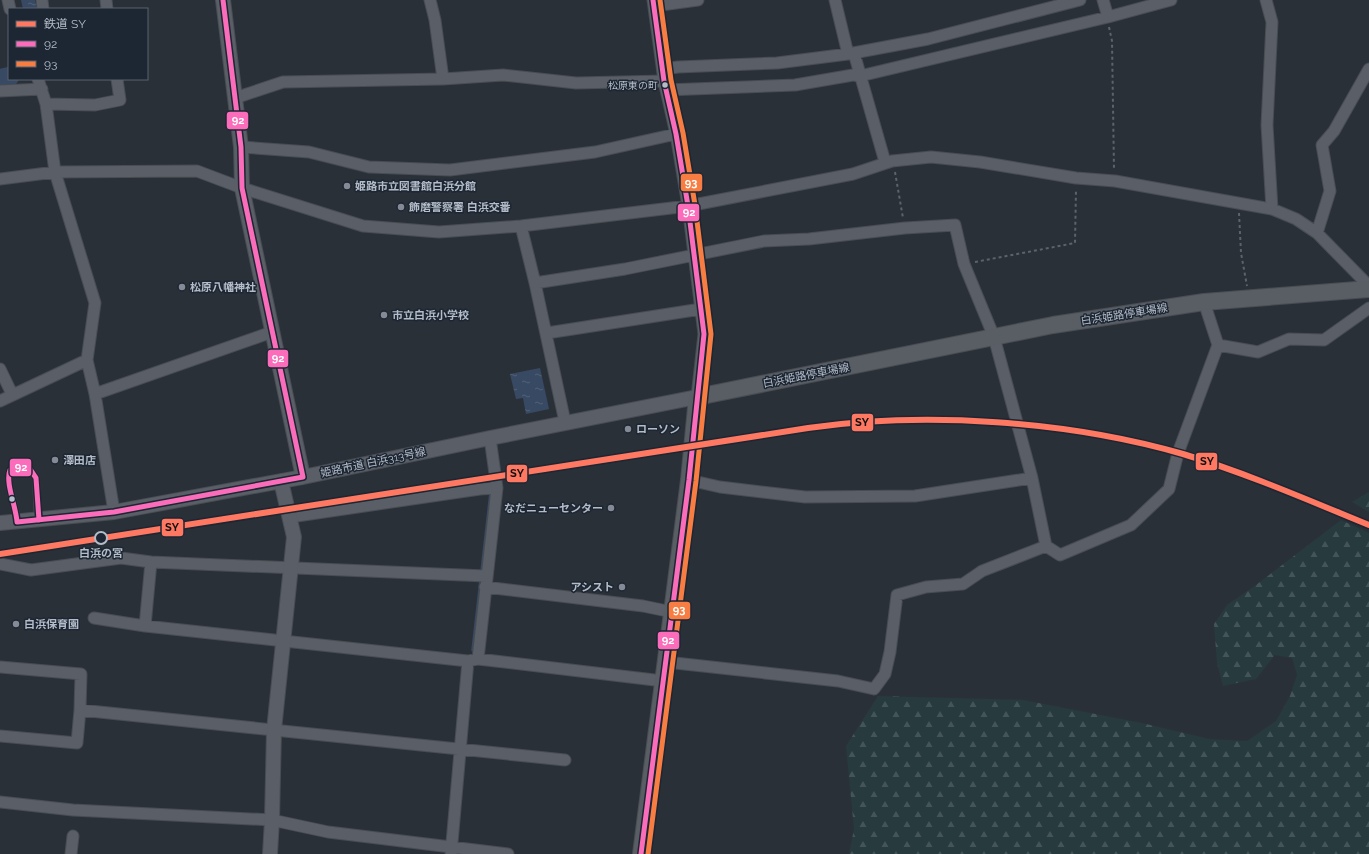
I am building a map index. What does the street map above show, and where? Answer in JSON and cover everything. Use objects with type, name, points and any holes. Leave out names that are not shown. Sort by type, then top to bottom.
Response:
[{"type":"main road","name":"白浜姫路停車場線","points":[[697,397],[1053,325],[1204,302],[1249,297],[1369,289]]},
{"type":"main road","points":[[641,854],[689,480],[697,397]]},
{"type":"street","points":[[223,0],[241,147],[242,188],[303,477]]},
{"type":"street","points":[[430,0],[443,79]]},
{"type":"street","points":[[697,397],[704,334],[688,206],[676,134],[665,86],[653,3],[698,0]]},
{"type":"street","points":[[835,0],[851,53],[889,162]]},
{"type":"street","points":[[663,69],[777,63],[851,53],[928,39],[1080,0]]},
{"type":"street","points":[[1103,0],[1108,17]]},
{"type":"street","points":[[235,98],[283,82],[443,79],[503,76],[576,83],[665,86],[795,85],[853,75],[860,76],[1108,17],[1171,0]]},
{"type":"street","points":[[1266,0],[1272,22],[1267,125],[1272,208]]},
{"type":"street","points":[[1317,233],[1330,192],[1322,145],[1334,131],[1369,70]]},
{"type":"street","points":[[46,104],[95,105],[120,100],[117,80]]},
{"type":"street","points":[[0,91],[40,84],[46,104],[55,172],[95,303],[88,360],[114,512]]},
{"type":"street","points":[[241,147],[309,152],[369,167],[450,170],[595,152],[676,134]]},
{"type":"street","points":[[0,179],[55,172],[197,171],[242,188],[363,226],[439,232],[520,226],[688,206],[853,174],[889,162],[931,157],[980,162],[1076,178],[1114,181],[1272,208],[1296,219],[1317,233],[1369,286]]},
{"type":"street","points":[[535,283],[625,269],[764,241],[809,239],[905,228],[955,225],[964,264],[994,337],[1032,478],[1046,546],[1060,555],[1132,525],[1170,489],[1178,453],[1218,345],[1204,302]]},
{"type":"street","points":[[520,226],[547,333],[565,422]]},
{"type":"street","points":[[1218,345],[1258,352],[1289,339],[1324,340],[1369,308]]},
{"type":"street","points":[[547,333],[701,309]]},
{"type":"street","points":[[95,394],[272,332]]},
{"type":"street","points":[[0,401],[12,394],[88,360]]},
{"type":"street","points":[[0,369],[12,394]]},
{"type":"street","name":"姫路市道 白浜313号線","points":[[0,523],[114,512],[303,477],[565,422],[697,397]]},
{"type":"street","points":[[451,850],[460,750],[485,582],[497,488],[490,438]]},
{"type":"street","points":[[689,480],[720,487],[805,497],[915,496],[1032,478]]},
{"type":"street","points":[[270,854],[274,730],[294,537],[281,481]]},
{"type":"street","points":[[290,518],[480,489],[497,488]]},
{"type":"street","points":[[666,662],[838,682],[874,689],[885,674],[890,652],[897,595],[926,587],[963,584],[982,571],[1046,546]]},
{"type":"street","points":[[0,564],[31,570],[121,558],[151,562],[291,567],[485,582],[643,606],[672,612]]},
{"type":"street","points":[[145,626],[151,562]]},
{"type":"street","points":[[94,618],[145,626],[663,681]]},
{"type":"street","points":[[0,667],[82,674],[77,743],[0,736]]},
{"type":"street","points":[[80,710],[565,760]]},
{"type":"street","points":[[0,802],[73,810],[272,820],[328,832],[451,850],[508,854]]},
{"type":"street","points":[[72,854],[73,836]]},
{"type":"lane","points":[[17,522],[16,508],[7,478],[10,470],[28,466],[36,478],[38,520]]},
{"type":"path","points":[[1108,17],[1112,41],[1114,181]]},
{"type":"path","points":[[889,162],[905,228]]},
{"type":"path","points":[[964,264],[1075,243],[1076,178]]},
{"type":"path","points":[[1238,202],[1241,253],[1249,297]]},
{"type":"green space","points":[[1369,492],[1369,512],[1352,502]]},
{"type":"green space","points":[[1341,520],[1369,533],[1369,854],[849,854],[854,829],[846,746],[878,696],[1023,700],[1142,723],[1209,739],[1247,741],[1276,721],[1290,696],[1297,675],[1292,658],[1275,655],[1256,679],[1223,686],[1217,663],[1214,624],[1227,605],[1256,585]]},
{"type":"water","points":[[21,0],[35,0],[37,8],[23,8]]},
{"type":"water","points":[[540,368],[549,409],[526,414],[523,398],[516,399],[510,374]]},
{"type":"waterway","points":[[0,79],[8,77]]},
{"type":"waterway","points":[[473,650],[491,492]]},
{"type":"rail line","name":"SY","points":[[0,554],[808,428],[900,420],[997,422],[1045,427],[1139,443],[1207,461],[1277,487],[1369,525]]},
{"type":"transit line","name":"92","points":[[223,0],[241,147],[242,188],[303,477]]},
{"type":"transit line","name":"92","points":[[641,854],[689,480],[704,334],[688,206],[676,134],[664,81],[653,0]]},
{"type":"transit line","name":"93","points":[[648,854],[696,481],[711,334],[695,205],[683,133],[671,80],[660,0]]},
{"type":"transit line","name":"92","points":[[17,522],[9,475],[10,470],[28,466],[36,478],[39,520]]},
{"type":"transit line","name":"92","points":[[17,522],[114,512],[303,477]]},
{"type":"place","name":"松原東の町","points":[[665,85]]},
{"type":"place","name":"姫路市立図書館白浜分館","points":[[347,186]]},
{"type":"place","name":"飾磨警察署 白浜交番","points":[[401,207]]},
{"type":"place","name":"松原八幡神社","points":[[182,287]]},
{"type":"place","name":"市立白浜小学校","points":[[384,315]]},
{"type":"place","name":"ローソン","points":[[628,429]]},
{"type":"place","name":"澤田店","points":[[55,460]]},
{"type":"place","name":"なだニューセンター","points":[[611,508]]},
{"type":"place","name":"白浜の宮","points":[[101,538]]},
{"type":"place","name":"アシスト","points":[[622,587]]},
{"type":"place","name":"白浜保育園","points":[[16,624]]}]
